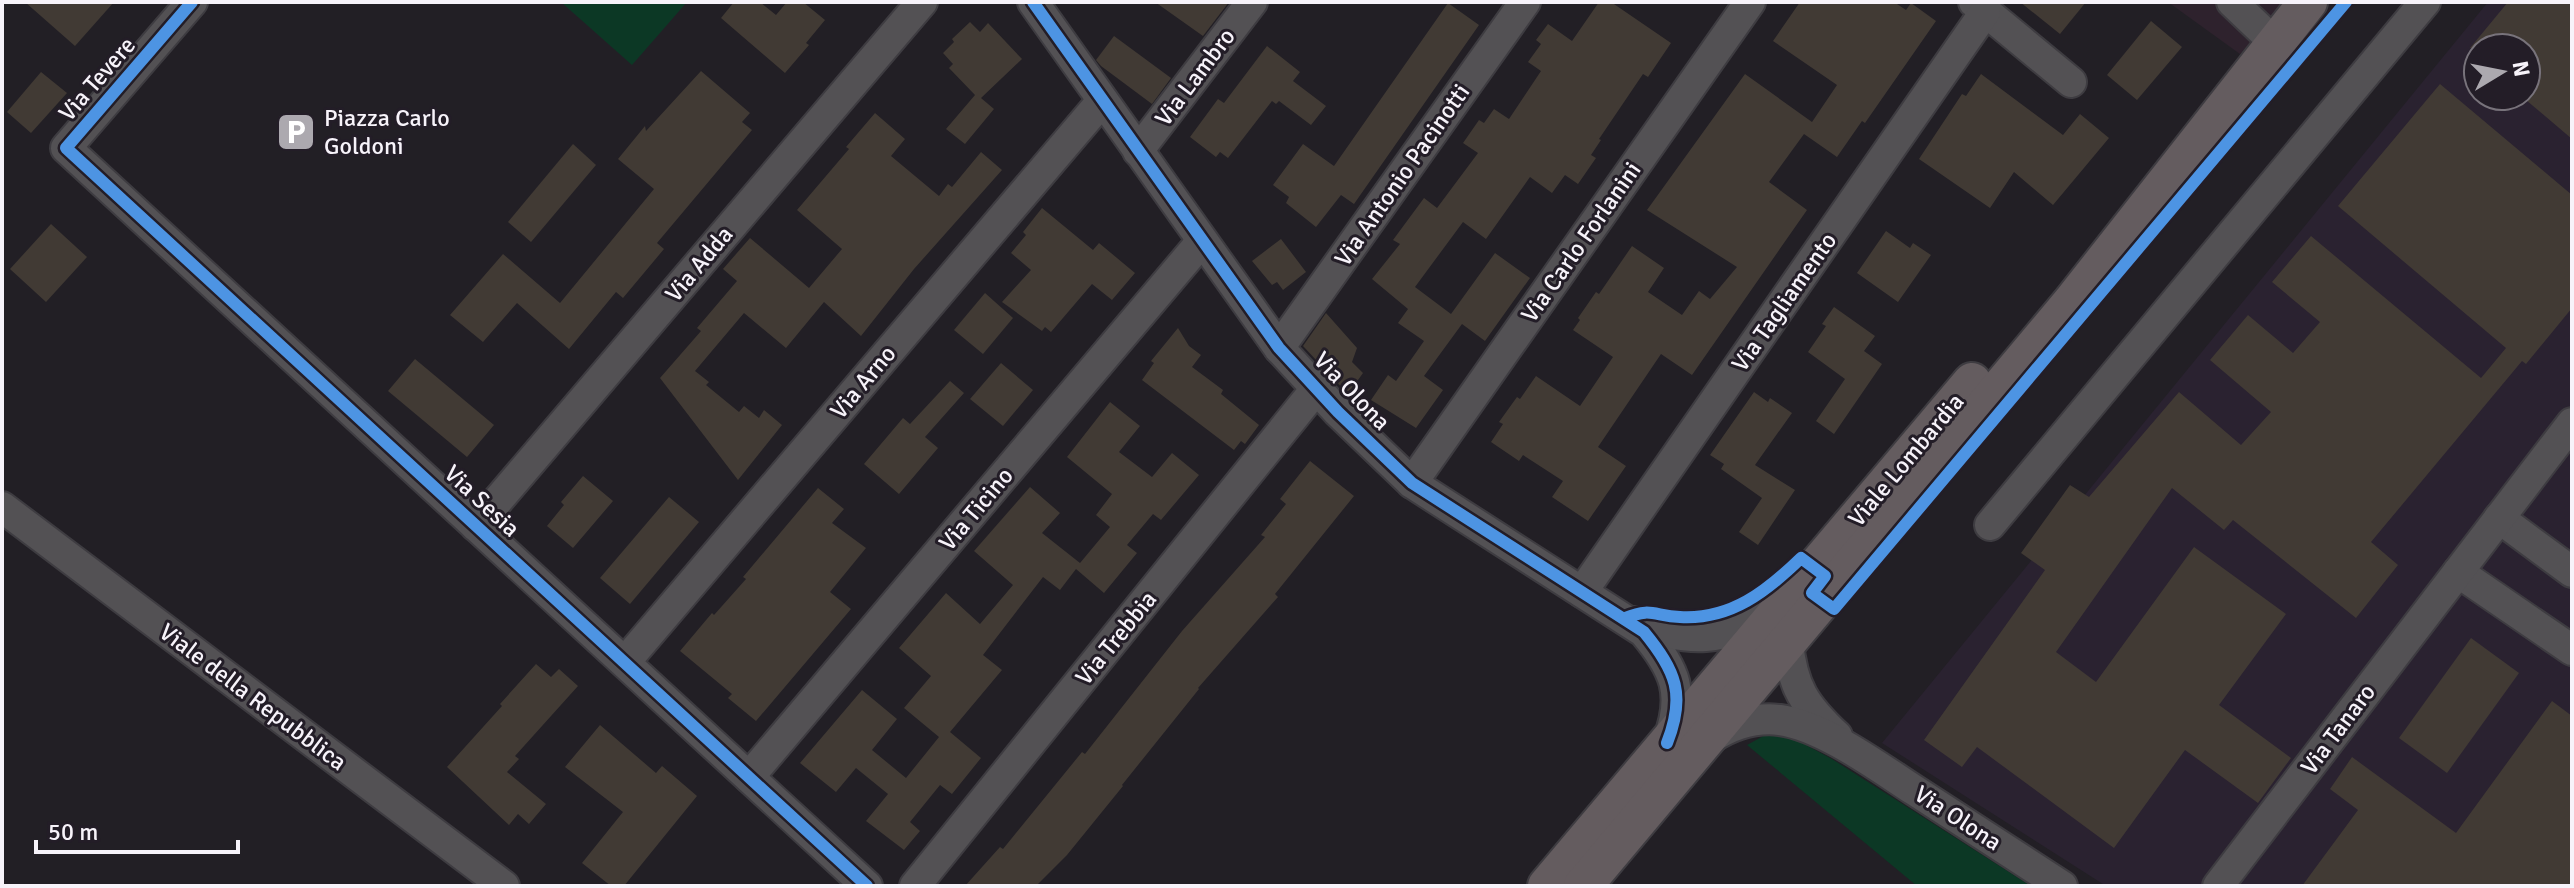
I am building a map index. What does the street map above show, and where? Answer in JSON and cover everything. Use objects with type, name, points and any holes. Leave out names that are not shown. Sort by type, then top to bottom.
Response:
[{"type":"main road","name":"Viale Lombardia","points":[[1583,886],[1704,742],[1786,624],[2058,280],[2308,2]]},
{"type":"main road","name":"Viale Lombardia","points":[[1547,886],[1667,743],[1786,624]]},
{"type":"street","name":"Via Tevere","points":[[66,148],[192,2]]},
{"type":"street","name":"Via Adda","points":[[476,526],[922,2]]},
{"type":"street","name":"Via Olona","points":[[1033,2],[1279,348],[1316,389],[1412,483],[1644,632],[1658,649],[1677,687],[1679,705],[1667,743]]},
{"type":"street","name":"Via Lambro","points":[[1138,151],[1252,2]]},
{"type":"street","name":"Via Antonio Pacinotti","points":[[1279,348],[1525,2]]},
{"type":"street","name":"Via Carlo Forlanini","points":[[1412,483],[1750,2]]},
{"type":"street","points":[[2232,2],[2274,42]]},
{"type":"street","points":[[1990,525],[2425,2]]},
{"type":"street","points":[[1979,7],[2071,82]]},
{"type":"street","name":"Via Tagliamento","points":[[1582,592],[1979,7]]},
{"type":"street","name":"Via Arno","points":[[625,662],[1102,101]]},
{"type":"street","name":"Via Sesia","points":[[66,148],[867,886]]},
{"type":"street","name":"Via Ticino","points":[[749,777],[1202,241]]},
{"type":"street","name":"Via Trebbia","points":[[915,886],[1316,389]]},
{"type":"street","name":"Via Tanaro","points":[[2218,886],[2572,423]]},
{"type":"street","name":"Viale della Repubblica","points":[[2,507],[504,886]]},
{"type":"street","points":[[2499,518],[2572,572]]},
{"type":"street","points":[[2458,572],[2572,650]]},
{"type":"street","name":"Via Olona","points":[[1625,618],[1673,635],[1714,636],[1756,623],[1786,624],[1791,668],[1803,698],[1853,751]]},
{"type":"street","name":"Via Olona","points":[[1704,742],[1743,722],[1780,720],[1802,727],[1853,751],[2062,886]]},
{"type":"shaded area","points":[[2168,2],[2284,2],[2240,54]]},
{"type":"shaded area","points":[[2488,2],[2572,2],[2572,886],[2106,886],[1882,743],[2462,34],[2462,112],[2542,112],[2542,32],[2463,32]]},
{"type":"green space","points":[[561,2],[687,2],[632,65]]},
{"type":"green space","points":[[1776,729],[1832,759],[2031,886],[1917,886],[1747,745]]},
{"type":"building","points":[[25,2],[114,2],[75,46]]},
{"type":"building","points":[[734,2],[760,2],[776,15],[787,2],[803,2],[825,20],[785,73],[721,18]]},
{"type":"building","points":[[1155,2],[1229,2],[1203,36]]},
{"type":"building","points":[[1599,2],[1611,2],[1671,43],[1648,77],[1643,74],[1599,139],[1591,155],[1596,158],[1578,184],[1565,175],[1552,193],[1530,177],[1486,239],[1463,222],[1415,287],[1451,314],[1495,253],[1530,278],[1485,341],[1462,324],[1424,376],[1443,390],[1416,428],[1371,400],[1388,375],[1396,381],[1424,341],[1398,323],[1408,309],[1372,279],[1400,244],[1393,240],[1424,198],[1437,208],[1478,153],[1463,143],[1479,120],[1484,123],[1494,109],[1509,119],[1541,71],[1528,62],[1541,44],[1536,40],[1548,24],[1572,41]]},
{"type":"building","points":[[1800,2],[1894,2],[1906,10],[1911,3],[1936,21],[1865,123],[1862,121],[1837,157],[1804,134],[1769,182],[1807,210],[1692,375],[1661,354],[1598,447],[1626,466],[1588,521],[1552,497],[1563,481],[1523,455],[1519,461],[1491,442],[1503,424],[1499,422],[1536,376],[1580,406],[1613,357],[1573,330],[1596,292],[1599,294],[1632,246],[1664,268],[1648,292],[1682,315],[1699,291],[1710,299],[1737,267],[1647,210],[1745,74],[1812,122],[1837,85],[1773,41]]},
{"type":"building","points":[[2020,2],[2086,2],[2060,34]]},
{"type":"building","points":[[2508,2],[2572,2],[2572,139],[2540,112],[2542,32],[2483,32]]},
{"type":"building","points":[[1448,3],[1479,25],[1354,204],[1341,195],[1316,227],[1286,203],[1289,197],[1273,185],[1303,144],[1334,166]]},
{"type":"building","points":[[2151,21],[2182,47],[2137,100],[2107,75]]},
{"type":"building","points":[[970,22],[980,32],[988,23],[1022,59],[981,98],[994,109],[965,144],[946,129],[975,95],[949,68],[953,64],[943,53],[954,42],[952,39]]},
{"type":"building","points":[[1114,36],[1171,78],[1152,104],[1096,60]]},
{"type":"building","points":[[1267,46],[1300,72],[1293,81],[1326,106],[1311,125],[1279,101],[1276,104],[1272,101],[1228,158],[1220,152],[1216,157],[1190,137],[1218,99],[1224,103]]},
{"type":"building","points":[[701,71],[750,113],[742,122],[752,130],[657,243],[664,249],[623,298],[616,292],[569,349],[517,303],[483,342],[450,315],[503,254],[560,303],[654,189],[618,159],[645,126],[646,131]]},
{"type":"building","points":[[41,72],[67,93],[31,133],[7,112]]},
{"type":"building","points":[[1981,74],[2063,135],[2080,114],[2109,138],[2053,205],[2014,172],[1990,208],[1919,159],[1962,94],[1966,96]]},
{"type":"building","points":[[2440,84],[2462,102],[2462,112],[2473,112],[2572,195],[2572,308],[2526,364],[2522,361],[2371,542],[2398,565],[2356,618],[2233,520],[2224,530],[2172,488],[2056,652],[2096,682],[2194,547],[2286,614],[2219,705],[2291,758],[2258,803],[2185,750],[2114,848],[1977,747],[1962,767],[1924,740],[2045,570],[2021,553],[2070,485],[2089,497],[2179,392],[2241,445],[2271,412],[2210,360],[2248,315],[2293,353],[2320,322],[2272,282],[2311,236],[2481,378],[2506,348],[2338,206]]},
{"type":"building","points":[[875,113],[905,139],[891,156],[939,196],[948,184],[952,187],[981,152],[1002,170],[914,269],[861,336],[824,302],[786,348],[744,313],[695,371],[709,382],[706,385],[739,412],[744,406],[759,418],[764,410],[782,425],[738,480],[660,378],[701,331],[697,328],[737,281],[723,269],[750,238],[809,288],[842,249],[797,210]]},
{"type":"building","points":[[573,144],[596,165],[531,242],[508,222]]},
{"type":"building","points":[[1042,208],[1093,250],[1099,243],[1135,273],[1112,300],[1092,284],[1051,332],[1045,327],[1042,331],[1002,302],[1031,270],[1011,253]]},
{"type":"building","points":[[51,224],[87,257],[46,302],[10,269]]},
{"type":"building","points":[[1886,231],[1910,248],[1913,243],[1931,255],[1898,302],[1857,273]]},
{"type":"building","points":[[1281,239],[1306,272],[1283,290],[1277,282],[1272,285],[1252,261]]},
{"type":"building","points":[[985,293],[1013,318],[983,354],[954,330]]},
{"type":"building","points":[[1834,307],[1875,336],[1864,351],[1882,364],[1834,434],[1816,421],[1845,379],[1808,352],[1826,326],[1822,324]]},
{"type":"building","points":[[1326,313],[1357,348],[1352,362],[1363,373],[1348,394],[1303,346]]},
{"type":"building","points":[[1178,328],[1189,346],[1201,355],[1192,367],[1223,390],[1221,394],[1259,425],[1245,444],[1241,441],[1234,450],[1142,380],[1154,363],[1151,361]]},
{"type":"building","points":[[415,359],[494,425],[467,457],[388,391]]},
{"type":"building","points":[[1001,363],[1033,390],[1003,426],[970,399]]},
{"type":"building","points":[[950,381],[964,393],[925,437],[938,448],[899,494],[864,464],[903,418],[910,424]]},
{"type":"building","points":[[1754,392],[1768,402],[1770,398],[1792,413],[1755,465],[1795,490],[1758,545],[1739,532],[1762,498],[1721,469],[1724,464],[1710,455]]},
{"type":"building","points":[[1110,402],[1140,426],[1119,452],[1152,477],[1172,453],[1199,475],[1161,520],[1153,514],[1127,545],[1137,553],[1104,593],[1076,569],[1060,590],[1043,577],[983,655],[1002,670],[950,732],[981,758],[952,794],[940,785],[910,822],[920,831],[904,850],[866,821],[888,794],[856,768],[836,792],[800,763],[862,690],[897,719],[872,750],[906,778],[939,737],[904,708],[931,676],[899,648],[946,593],[980,624],[1013,585],[974,551],[1030,487],[1060,513],[1042,533],[1080,563],[1110,527],[1096,515],[1112,494],[1067,457]]},
{"type":"building","points":[[1310,461],[1354,496],[1275,594],[1278,597],[1198,688],[1067,855],[1036,886],[965,886],[1000,847],[1003,849],[1082,752],[1085,754],[1182,631],[1265,537],[1261,535],[1286,504],[1280,499]]},
{"type":"building","points":[[583,476],[613,501],[573,548],[547,526],[564,505],[561,502]]},
{"type":"building","points":[[818,488],[844,509],[832,523],[866,548],[830,592],[851,609],[756,721],[728,698],[732,694],[680,651],[746,579],[743,577]]},
{"type":"building","points":[[669,497],[699,522],[630,604],[600,578]]},
{"type":"building","points":[[2471,638],[2519,673],[2447,773],[2399,738]]},
{"type":"building","points":[[536,664],[551,677],[559,669],[578,686],[515,756],[519,759],[507,772],[546,804],[529,824],[518,814],[509,825],[447,767]]},
{"type":"building","points":[[2552,701],[2572,716],[2572,886],[2302,886],[2358,810],[2330,789],[2352,757],[2456,833]]},
{"type":"building","points":[[600,725],[656,773],[662,766],[697,796],[624,886],[611,886],[582,863],[623,812],[565,767]]},
{"type":"cycle path","points":[[192,2],[66,148],[867,886]]},
{"type":"cycle path","points":[[1033,2],[1279,348],[1338,412],[1412,483],[1644,632],[1664,659],[1675,684],[1676,711],[1667,743]]},
{"type":"cycle path","points":[[1625,618],[1647,613],[1698,617],[1716,614],[1761,592],[1801,558],[1825,576],[1812,593],[1834,609],[2346,2]]},
{"type":"place","name":"Piazza Carlo Goldoni","points":[[296,132]]}]
